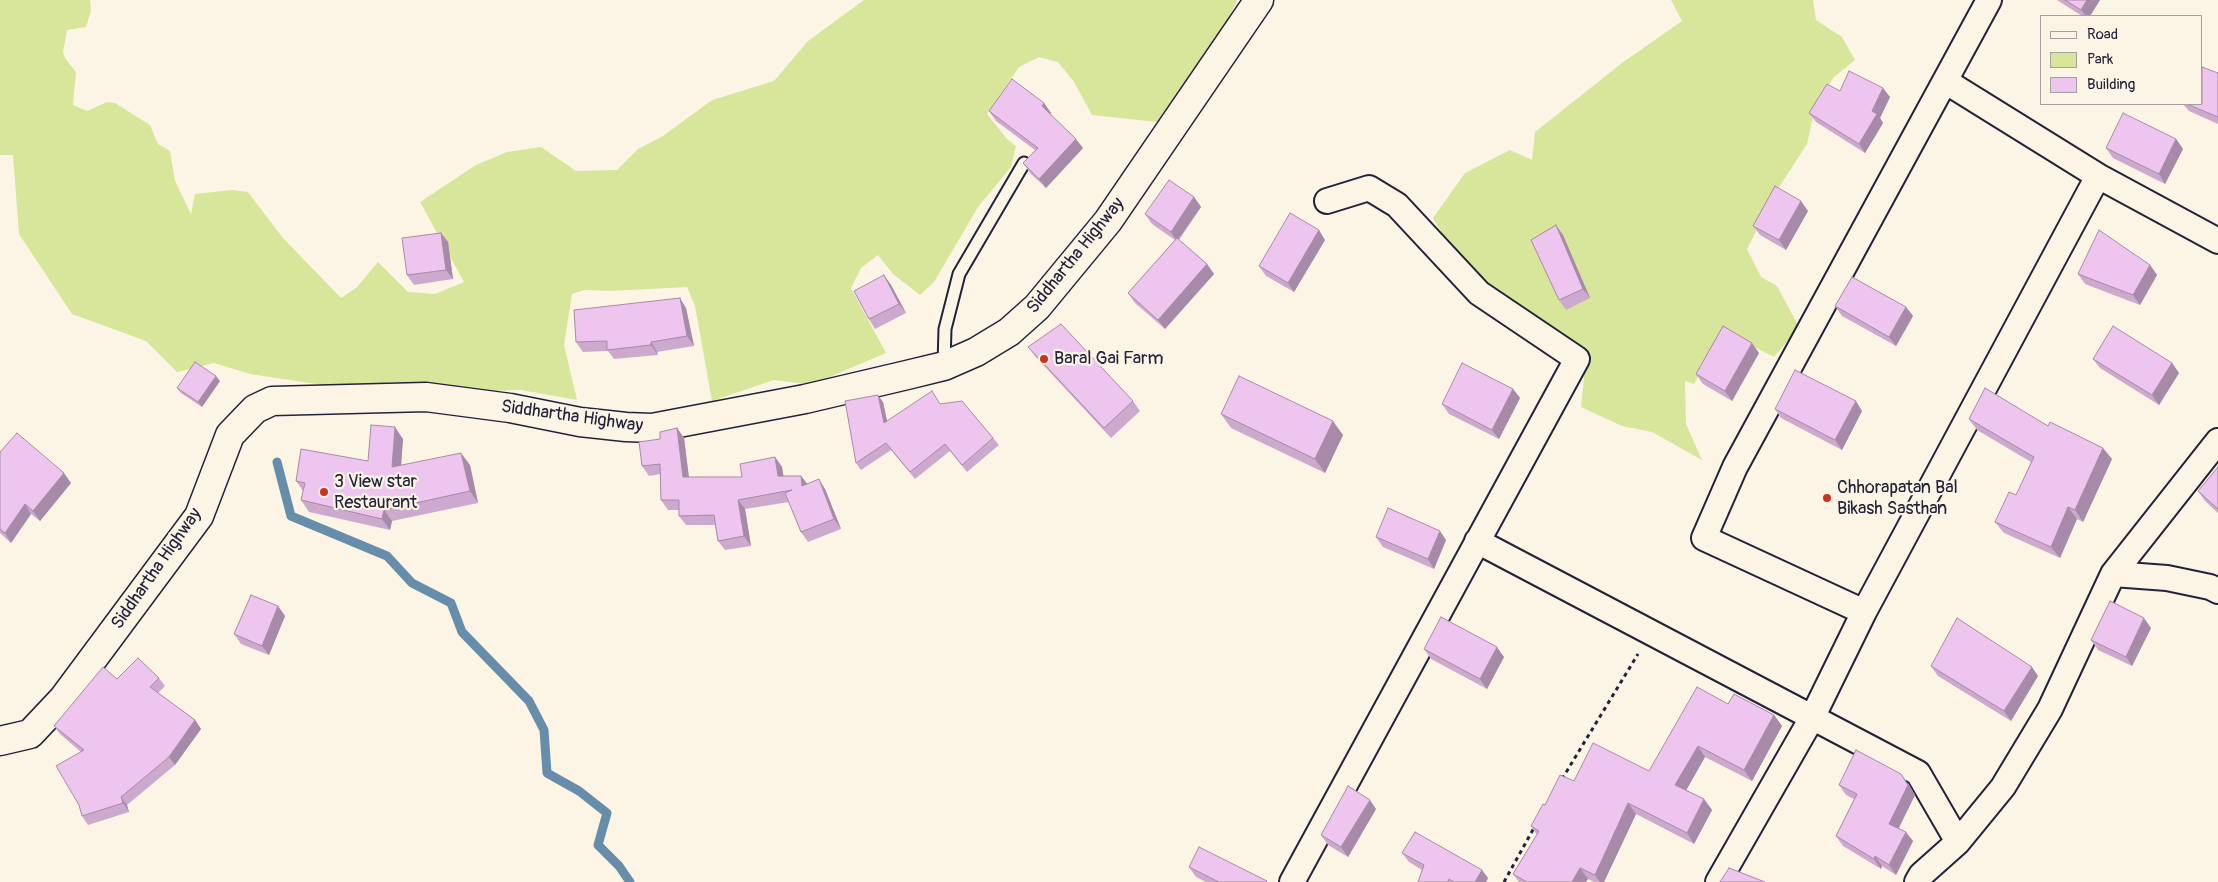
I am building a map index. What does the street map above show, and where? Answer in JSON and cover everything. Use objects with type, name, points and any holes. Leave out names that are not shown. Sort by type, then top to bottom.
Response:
[{"type":"highway","name":"Siddhartha Highway","points":[[0,741],[30,734],[63,699],[199,516],[230,435],[255,409],[272,401],[426,398],[510,408],[580,422],[652,428],[795,400],[944,366],[976,352],[1008,332],[1038,307],[1108,220],[1259,0]]},
{"type":"street","points":[[1864,612],[1704,538],[1735,467],[1989,0]]},
{"type":"street","points":[[1945,81],[2098,176],[2218,241]]},
{"type":"street","points":[[1718,882],[1813,716],[1864,612],[2098,176]]},
{"type":"street","points":[[1300,879],[1477,541],[1577,359],[1479,293],[1397,205],[1369,188],[1327,201]]},
{"type":"street","points":[[1917,882],[1920,875],[1958,842],[2003,787],[2050,709],[2112,574],[2218,440]]},
{"type":"street","points":[[1477,541],[1813,716],[1918,773],[1958,842]]},
{"type":"street","points":[[2112,574],[2167,578],[2210,587],[2218,591]]},
{"type":"lane","points":[[944,366],[945,329],[960,274],[1024,163]]},
{"type":"path","points":[[1562,780],[1652,632]]},
{"type":"path","points":[[1504,882],[1537,822]]},
{"type":"green space","points":[[0,0],[90,0],[91,11],[86,27],[67,30],[63,52],[65,58],[76,72],[73,105],[87,111],[107,102],[115,103],[150,125],[158,144],[170,151],[175,181],[191,214],[195,194],[232,190],[248,192],[282,237],[341,298],[357,287],[378,262],[408,292],[435,294],[464,282],[420,202],[476,165],[507,152],[541,147],[576,171],[617,170],[638,149],[663,136],[712,100],[774,81],[808,41],[864,0],[1237,0],[1210,59],[1182,99],[1157,122],[1092,115],[1074,82],[1058,62],[1039,57],[1019,67],[987,114],[1007,139],[1016,146],[1011,167],[978,207],[934,282],[920,295],[893,274],[878,255],[861,268],[851,288],[886,353],[825,379],[806,384],[774,380],[712,401],[695,306],[687,287],[611,291],[584,290],[572,294],[564,345],[577,400],[521,390],[488,391],[391,382],[350,389],[250,374],[214,363],[177,372],[146,341],[72,314],[19,234],[13,155],[0,155]]},
{"type":"green space","points":[[1671,0],[1813,0],[1816,20],[1842,37],[1855,60],[1834,77],[1816,104],[1807,144],[1776,192],[1747,249],[1761,277],[1777,286],[1799,327],[1774,357],[1723,331],[1694,384],[1685,381],[1686,424],[1702,460],[1652,432],[1622,426],[1581,407],[1586,358],[1483,288],[1458,260],[1433,218],[1465,173],[1510,150],[1532,160],[1535,132],[1622,63],[1682,21]]},
{"type":"building","points":[[2065,0],[2087,0],[2081,10]]},
{"type":"building","points":[[2203,67],[2218,73],[2218,117],[2189,105],[2203,105]]},
{"type":"building","points":[[1849,71],[1883,88],[1872,111],[1877,114],[1859,144],[1809,113],[1827,84],[1840,91]]},
{"type":"building","points":[[1012,79],[1044,103],[1042,106],[1076,139],[1039,179],[1023,163],[1038,148],[989,111]]},
{"type":"building","points":[[2123,113],[2176,139],[2159,174],[2106,148]]},
{"type":"building","points":[[1169,180],[1194,197],[1171,232],[1145,214]]},
{"type":"building","points":[[1775,186],[1801,201],[1779,240],[1753,226]]},
{"type":"building","points":[[1290,213],[1319,230],[1288,283],[1259,266]]},
{"type":"building","points":[[1556,225],[1583,289],[1559,300],[1531,240]]},
{"type":"building","points":[[2099,230],[2150,265],[2133,295],[2078,274]]},
{"type":"building","points":[[441,233],[446,270],[407,275],[402,238]]},
{"type":"building","points":[[1177,238],[1207,264],[1158,320],[1128,293]]},
{"type":"building","points":[[884,275],[899,304],[869,319],[854,291]]},
{"type":"building","points":[[1852,277],[1906,307],[1889,337],[1835,306]]},
{"type":"building","points":[[680,298],[687,336],[651,342],[651,345],[607,350],[607,341],[576,342],[574,310]]},
{"type":"building","points":[[1061,324],[1133,401],[1104,428],[1028,347]]},
{"type":"building","points":[[1723,326],[1752,343],[1725,391],[1696,374]]},
{"type":"building","points":[[2113,326],[2172,363],[2152,395],[2093,359]]},
{"type":"building","points":[[195,362],[216,376],[198,402],[177,388]]},
{"type":"building","points":[[1462,363],[1513,389],[1492,430],[1442,404]]},
{"type":"building","points":[[1795,370],[1856,401],[1835,440],[1775,409]]},
{"type":"building","points":[[1239,376],[1333,421],[1315,459],[1221,414]]},
{"type":"building","points":[[1985,388],[2048,426],[2050,422],[2103,448],[2075,510],[2068,507],[2051,547],[1995,522],[2009,492],[2016,495],[2034,457],[1969,419]]},
{"type":"building","points":[[932,391],[940,404],[962,401],[993,438],[962,465],[945,444],[910,472],[886,443],[856,463],[845,401],[878,395],[884,423]]},
{"type":"building","points":[[371,425],[395,427],[392,467],[461,453],[470,491],[384,510],[382,519],[301,500],[305,483],[296,481],[301,449],[368,461]]},
{"type":"building","points":[[677,428],[683,477],[742,477],[740,464],[775,457],[778,476],[801,476],[802,486],[819,479],[834,519],[801,532],[785,493],[792,490],[738,500],[744,536],[718,541],[714,515],[679,516],[679,500],[661,500],[660,464],[642,466],[639,442],[660,439],[660,432]]},
{"type":"building","points":[[17,433],[64,473],[33,511],[25,504],[5,533],[0,529],[0,452]]},
{"type":"building","points":[[2218,467],[2218,509],[2198,491]]},
{"type":"building","points":[[1388,508],[1440,531],[1428,559],[1376,537]]},
{"type":"building","points":[[251,595],[278,606],[262,646],[234,634]]},
{"type":"building","points":[[2110,601],[2144,618],[2126,657],[2091,640]]},
{"type":"building","points":[[1441,617],[1497,647],[1480,679],[1424,649]]},
{"type":"building","points":[[1957,618],[2032,667],[2004,711],[1931,666]]},
{"type":"building","points":[[138,658],[159,678],[150,687],[195,720],[169,757],[121,797],[123,803],[82,816],[79,805],[56,766],[84,750],[54,726],[103,667],[117,679]]},
{"type":"building","points":[[1697,687],[1728,704],[1734,694],[1774,715],[1744,770],[1698,746],[1675,785],[1704,799],[1687,833],[1628,803],[1595,875],[1580,868],[1572,882],[1527,882],[1513,874],[1539,831],[1531,826],[1543,804],[1545,805],[1560,775],[1574,781],[1593,743],[1649,771]]},
{"type":"building","points":[[1856,750],[1901,774],[1908,785],[1889,824],[1906,832],[1889,865],[1875,856],[1874,859],[1836,836],[1857,794],[1839,785]]},
{"type":"building","points":[[1348,786],[1370,800],[1341,847],[1321,835]]},
{"type":"building","points":[[1415,832],[1482,870],[1475,882],[1454,882],[1449,879],[1448,882],[1418,882],[1424,865],[1402,853]]},
{"type":"building","points":[[1199,847],[1267,881],[1219,882],[1189,867]]},
{"type":"building","points":[[1729,868],[1765,882],[1720,882]]},
{"type":"waterway","points":[[277,462],[291,516],[387,556],[412,583],[451,603],[462,632],[529,701],[544,730],[547,773],[579,791],[607,813],[598,845],[619,866],[630,882]]},
{"type":"place","name":"Baral Gai Farm","points":[[1044,359]]},
{"type":"place","name":"3 View star Restaurant","points":[[324,492]]},
{"type":"place","name":"Chhorapatan Bal Bikash Sasthan","points":[[1827,498]]}]
